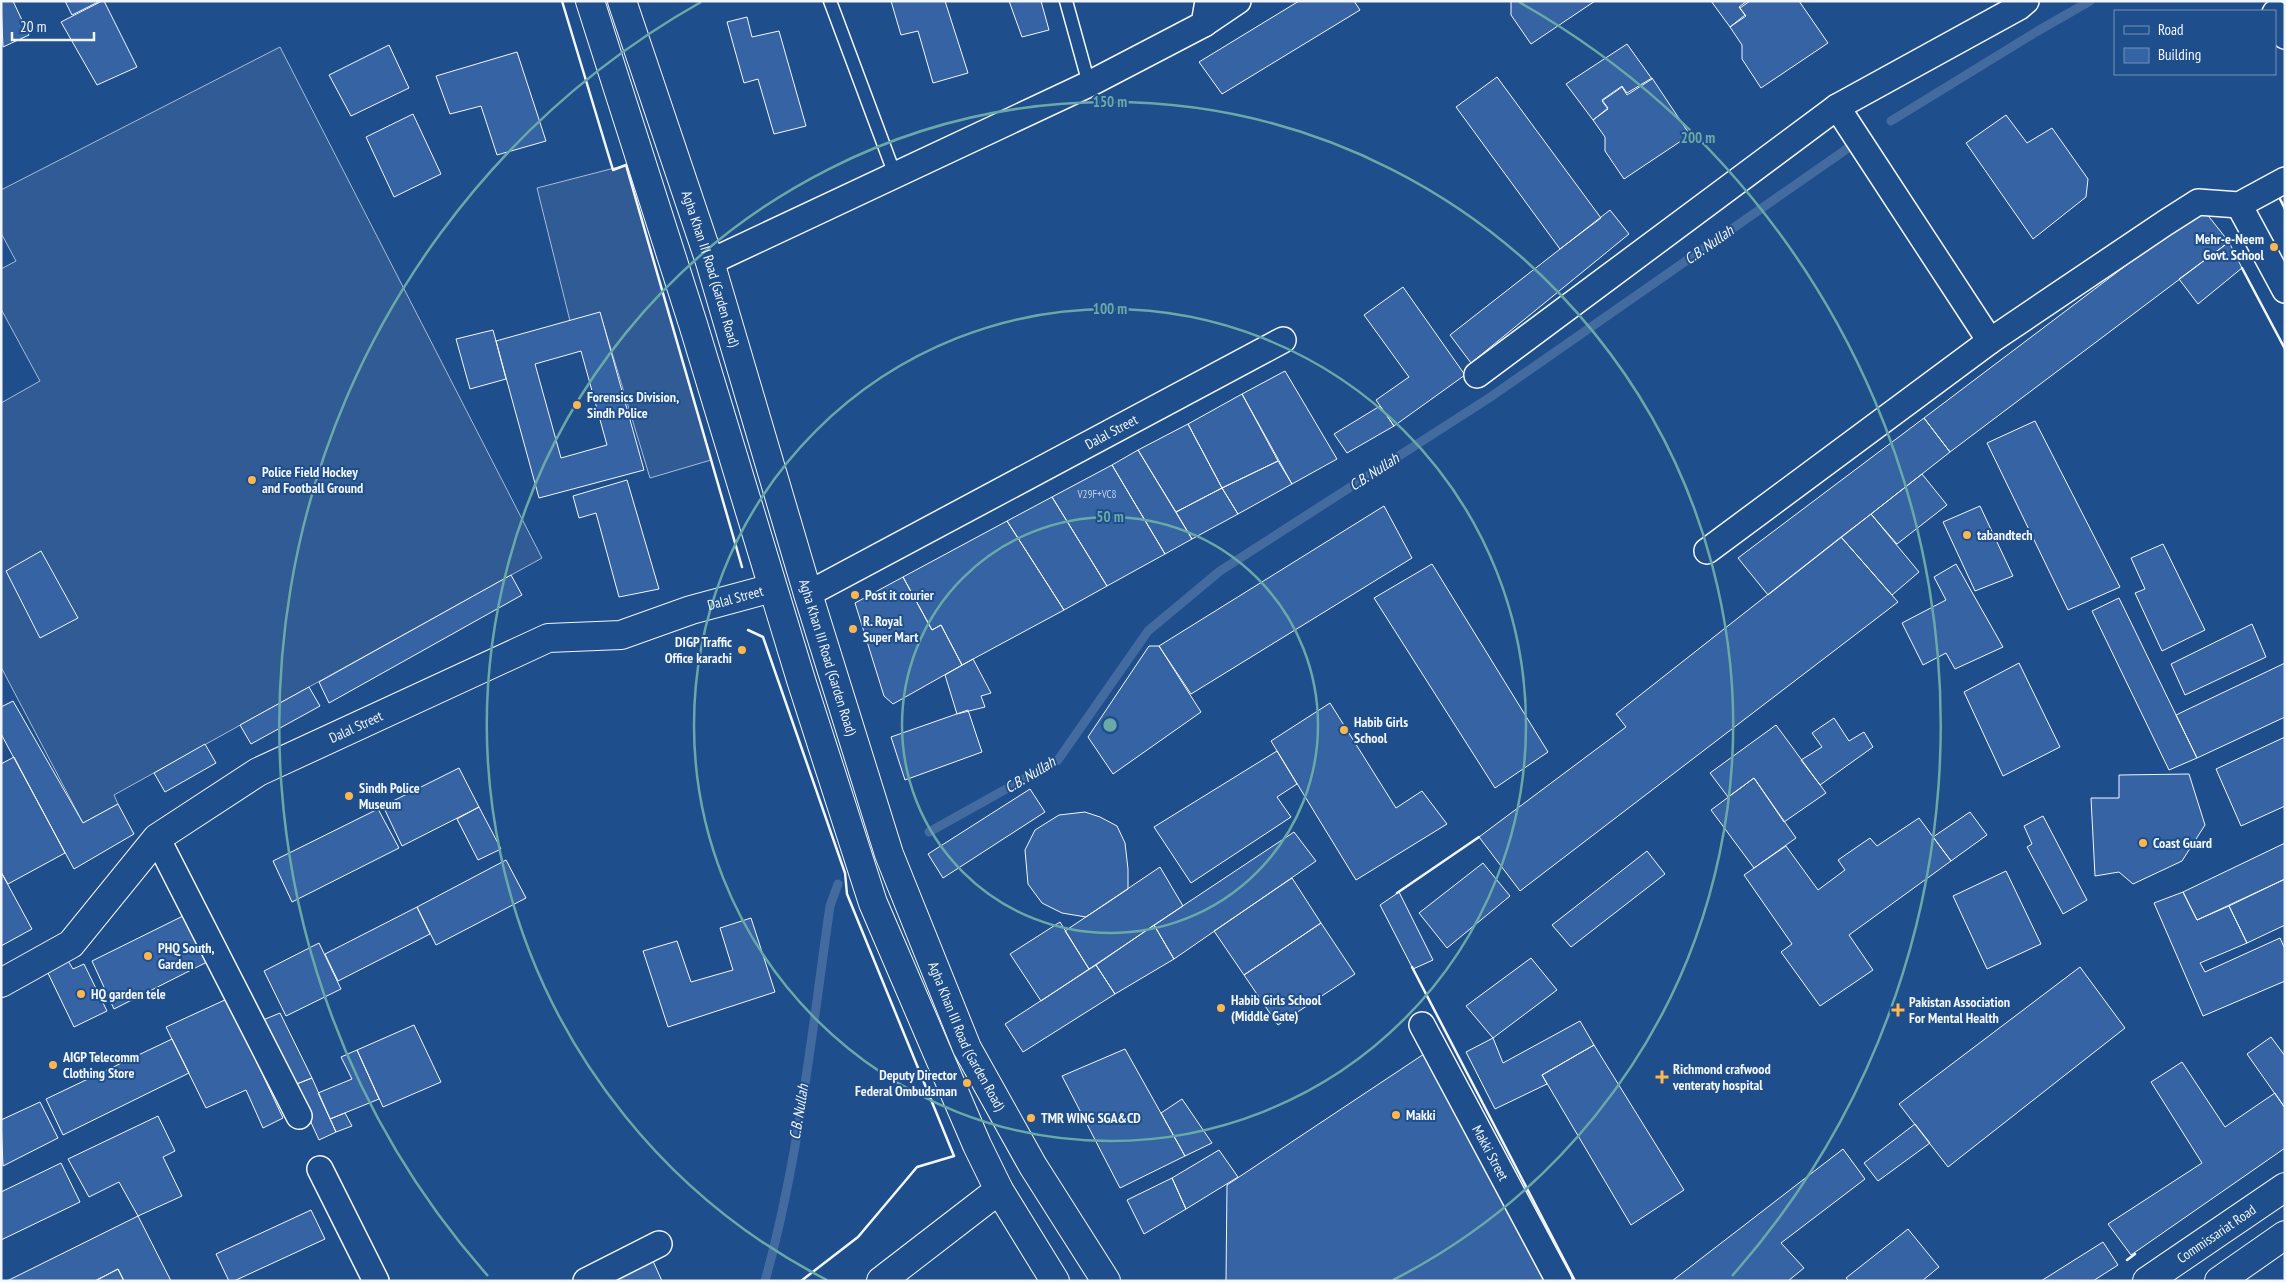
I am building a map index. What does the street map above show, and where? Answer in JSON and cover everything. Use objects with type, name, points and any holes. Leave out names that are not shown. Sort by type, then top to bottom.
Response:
[{"type":"main road","points":[[590,1],[693,324],[772,588],[873,903],[977,1146],[1000,1190],[1055,1281]]},
{"type":"main road","name":"Agha Khan III Road (Garden Road)","points":[[622,1],[710,262],[808,594],[889,854],[967,1048],[1033,1166],[1106,1281]]},
{"type":"main road","name":"Dalal Street","points":[[1,983],[71,944],[157,838],[258,772],[548,638],[621,635],[691,610],[772,588]]},
{"type":"main road","name":"Commissariat Road","points":[[2147,1281],[2285,1187]]},
{"type":"main road","points":[[881,1281],[1000,1190]]},
{"type":"main road","points":[[2219,1281],[2285,1235]]},
{"type":"street","points":[[710,262],[1089,84],[1206,13],[1238,1]]},
{"type":"street","points":[[1477,375],[1837,107],[2019,7],[2026,1]]},
{"type":"street","points":[[2276,16],[2285,36]]},
{"type":"street","points":[[1837,107],[1990,341]]},
{"type":"street","points":[[1707,551],[1990,341],[2198,202],[2239,205],[2285,180]]},
{"type":"street","points":[[2239,205],[2285,290]]},
{"type":"street","name":"Dalal Street","points":[[808,594],[1283,340]]},
{"type":"street","points":[[157,838],[299,1116]]},
{"type":"street","name":"Makki Street","points":[[1422,1025],[1559,1281]]},
{"type":"street","points":[[320,1169],[376,1281]]},
{"type":"street","points":[[586,1281],[659,1244]]},
{"type":"lane","points":[[830,1],[895,175]]},
{"type":"lane","points":[[1066,1],[1089,84]]},
{"type":"shaded area","name":"Police Field Hockey and Football Ground","points":[[280,47],[542,558],[114,795],[118,804],[83,823],[1,667],[1,403],[40,381],[1,309],[1,269],[16,261],[1,233],[1,190]]},
{"type":"shaded area","points":[[626,165],[711,460],[650,478],[600,313],[570,321],[537,188]]},
{"type":"building","points":[[1,1],[13,1],[29,35],[3,47]]},
{"type":"building","points":[[65,1],[98,1],[98,2],[72,15]]},
{"type":"building","points":[[104,1],[137,67],[97,85],[61,22]]},
{"type":"building","points":[[891,1],[945,1],[968,73],[933,83],[918,31],[901,35]]},
{"type":"building","points":[[1009,1],[1041,1],[1049,30],[1022,37]]},
{"type":"building","points":[[1299,1],[1354,1],[1360,10],[1222,94],[1199,62]]},
{"type":"building","points":[[1511,1],[1595,1],[1531,44],[1511,15]]},
{"type":"building","points":[[1711,1],[1747,1],[1739,7],[1745,15],[1730,27]]},
{"type":"building","points":[[1750,1],[1799,1],[1828,43],[1761,88],[1742,59],[1742,45],[1730,27],[1746,16],[1740,8]]},
{"type":"building","points":[[747,17],[752,37],[779,31],[806,126],[774,134],[758,79],[744,83],[727,22]]},
{"type":"building","points":[[1627,44],[1652,79],[1627,95],[1622,87],[1602,101],[1608,109],[1593,120],[1566,84]]},
{"type":"building","points":[[389,45],[409,88],[351,116],[329,75]]},
{"type":"building","points":[[517,52],[546,141],[497,155],[481,106],[450,114],[436,76]]},
{"type":"building","points":[[1497,77],[1601,218],[1560,249],[1456,107]]},
{"type":"building","points":[[1652,78],[1690,135],[1624,179],[1605,151],[1605,137],[1593,120],[1608,108],[1602,100],[1622,86],[1627,93]]},
{"type":"building","points":[[413,114],[441,174],[394,197],[366,137]]},
{"type":"building","points":[[2006,115],[2027,143],[2052,128],[2088,179],[2086,197],[2033,239],[1966,143]]},
{"type":"building","points":[[2202,208],[2229,242],[1950,452],[1924,418]]},
{"type":"building","points":[[1610,210],[1629,234],[1471,363],[1450,335]]},
{"type":"building","points":[[2229,242],[2242,268],[2198,304],[2179,279]]},
{"type":"building","points":[[1403,287],[1465,375],[1394,426],[1376,400],[1409,377],[1364,315]]},
{"type":"building","points":[[600,312],[644,470],[539,498],[496,341]],"holes":[[[581,351],[607,445],[561,458],[535,364]]]},
{"type":"building","points":[[493,330],[506,379],[470,389],[456,339]]},
{"type":"building","points":[[1285,371],[1337,459],[1292,484],[1242,394]]},
{"type":"building","points":[[1242,394],[1278,461],[1222,488],[1188,424]]},
{"type":"building","points":[[1380,406],[1394,426],[1347,453],[1334,434]]},
{"type":"building","points":[[1924,418],[1950,452],[1768,595],[1738,558]]},
{"type":"building","points":[[2035,421],[2120,587],[2068,610],[1987,443]]},
{"type":"building","points":[[1188,424],[1222,488],[1176,512],[1138,450]]},
{"type":"building","points":[[1138,450],[1192,539],[1165,554],[1112,465]]},
{"type":"building","points":[[1278,461],[1292,484],[1238,514],[1222,488]]},
{"type":"building","points":[[1112,465],[1165,554],[1107,586],[1052,497]]},
{"type":"building","points":[[1922,474],[1947,505],[1897,544],[1871,514]]},
{"type":"building","points":[[627,480],[659,589],[619,597],[596,513],[579,518],[573,496]]},
{"type":"building","points":[[1222,488],[1238,514],[1192,539],[1176,512]]},
{"type":"building","points":[[1052,497],[1107,586],[1064,610],[1007,521]]},
{"type":"building","points":[[1384,506],[1412,558],[1191,694],[1159,646]]},
{"type":"building","points":[[1980,506],[2013,576],[1975,591],[1943,522]]},
{"type":"building","points":[[1871,514],[1919,572],[1892,595],[1841,537]]},
{"type":"building","points":[[1007,521],[1064,610],[962,665],[941,625],[932,630],[903,577]]},
{"type":"building","points":[[1841,537],[1898,602],[1520,891],[1479,837],[1626,727],[1616,714]]},
{"type":"building","points":[[2163,544],[2205,630],[2162,651],[2135,593],[2145,589],[2131,558]]},
{"type":"building","points":[[41,551],[78,618],[40,638],[6,571]]},
{"type":"building","points":[[1432,564],[1548,752],[1495,788],[1374,598]]},
{"type":"building","points":[[1956,564],[2003,647],[1955,669],[1946,653],[1923,665],[1902,623],[1946,600],[1934,577]]},
{"type":"building","points":[[511,575],[522,595],[329,703],[319,682]]},
{"type":"building","points":[[903,577],[932,630],[941,625],[962,665],[893,704],[884,696],[855,603]]},
{"type":"building","points":[[2119,598],[2197,758],[2169,770],[2092,611]]},
{"type":"building","points":[[2252,624],[2266,657],[2185,695],[2171,664]]},
{"type":"building","points":[[1149,646],[1159,646],[1201,712],[1113,774],[1088,737]]},
{"type":"building","points":[[973,659],[991,693],[981,696],[985,707],[957,714],[945,675]]},
{"type":"building","points":[[2019,663],[2060,747],[2003,776],[1964,692]]},
{"type":"building","points":[[2285,663],[2285,717],[2197,758],[2176,715]]},
{"type":"building","points":[[309,687],[320,706],[251,744],[240,725]]},
{"type":"building","points":[[13,701],[83,823],[118,804],[134,834],[74,869],[1,734],[1,707]]},
{"type":"building","points":[[1330,703],[1396,808],[1422,791],[1447,824],[1356,880],[1271,741]]},
{"type":"building","points":[[968,710],[982,752],[905,780],[891,737]]},
{"type":"building","points":[[1834,718],[1849,741],[1864,732],[1873,747],[1820,785],[1801,760],[1822,747],[1812,733]]},
{"type":"building","points":[[1776,725],[1826,793],[1784,822],[1754,778],[1728,797],[1710,773]]},
{"type":"building","points":[[2285,737],[2285,806],[2241,826],[2216,769]]},
{"type":"building","points":[[205,744],[216,763],[165,792],[154,773]]},
{"type":"building","points":[[1277,751],[1297,784],[1277,797],[1291,817],[1191,883],[1154,827]]},
{"type":"building","points":[[14,757],[65,853],[8,884],[1,872],[1,764]]},
{"type":"building","points":[[459,768],[479,807],[402,846],[383,806]]},
{"type":"building","name":"Coast Guard","points":[[2189,774],[2205,825],[2182,861],[2133,884],[2119,872],[2095,876],[2091,798],[2119,798],[2119,775]]},
{"type":"building","points":[[1754,778],[1796,838],[1754,868],[1711,810]]},
{"type":"building","points":[[1030,789],[1045,812],[943,878],[928,854]]},
{"type":"building","points":[[479,807],[501,849],[478,860],[457,819]]},
{"type":"building","points":[[378,809],[399,848],[292,902],[273,861]]},
{"type":"building","points":[[1085,812],[1117,826],[1125,843],[1128,869],[1128,889],[1086,917],[1062,913],[1042,903],[1028,884],[1025,850],[1035,830],[1059,815]]},
{"type":"building","points":[[1970,812],[1987,835],[1951,861],[1933,837]]},
{"type":"building","points":[[2043,816],[2087,900],[2063,914],[2027,847],[2032,844],[2024,826]]},
{"type":"building","points":[[1919,818],[1951,861],[1849,935],[1873,970],[1820,1006],[1781,952],[1792,944],[1744,875],[1786,846],[1818,890],[1845,870],[1838,860],[1870,838],[1877,846]]},
{"type":"building","points":[[1294,832],[1316,861],[1174,959],[1154,925]]},
{"type":"building","points":[[2285,843],[2285,879],[2197,920],[2183,892]]},
{"type":"building","points":[[1647,851],[1665,874],[1571,947],[1552,925]]},
{"type":"building","points":[[506,860],[526,898],[436,945],[417,907]]},
{"type":"building","points":[[1483,863],[1510,896],[1447,948],[1419,913]]},
{"type":"building","points":[[1160,867],[1183,906],[1089,969],[1065,931]]},
{"type":"building","points":[[2006,871],[2041,944],[1987,969],[1953,896]]},
{"type":"building","points":[[1,872],[32,929],[1,946]]},
{"type":"building","points":[[1292,878],[1321,923],[1244,975],[1214,931]]},
{"type":"building","points":[[2285,879],[2285,925],[2247,943],[2229,906]]},
{"type":"building","points":[[1399,892],[1433,960],[1413,969],[1380,905]]},
{"type":"building","points":[[2183,892],[2197,920],[2229,906],[2247,943],[2200,963],[2205,972],[2280,938],[2285,949],[2285,981],[2203,1016],[2154,903]]},
{"type":"building","points":[[417,907],[430,934],[338,981],[325,954]]},
{"type":"building","points":[[187,914],[209,961],[114,1009],[92,961]]},
{"type":"building","points":[[751,918],[775,992],[668,1027],[643,951],[677,941],[691,982],[733,970],[720,928]]},
{"type":"building","points":[[1060,922],[1089,969],[1041,1001],[1010,954]]},
{"type":"building","points":[[1321,923],[1355,974],[1278,1025],[1244,975]]},
{"type":"building","points":[[1154,925],[1174,959],[1115,994],[1096,965]]},
{"type":"building","points":[[319,943],[341,989],[286,1016],[264,971]]},
{"type":"building","points":[[1531,958],[1557,990],[1493,1038],[1466,1006]]},
{"type":"building","points":[[67,959],[73,969],[84,964],[107,1011],[74,1027],[46,969]]},
{"type":"building","points":[[1096,965],[1115,994],[1023,1052],[1005,1024]]},
{"type":"building","points":[[2080,967],[2125,1028],[1948,1167],[1899,1104]]},
{"type":"building","points":[[227,999],[283,1118],[263,1128],[246,1090],[206,1108],[166,1027]]},
{"type":"building","points":[[280,1013],[312,1078],[294,1085],[263,1020]]},
{"type":"building","points":[[1580,1021],[1594,1045],[1542,1075],[1547,1084],[1495,1109],[1466,1052],[1493,1038],[1503,1063]]},
{"type":"building","points":[[414,1025],[441,1082],[383,1107],[357,1050]]},
{"type":"building","points":[[2271,1037],[2285,1056],[2285,1108],[2247,1054]]},
{"type":"building","points":[[172,1039],[189,1073],[63,1135],[46,1099]]},
{"type":"building","points":[[1594,1045],[1684,1190],[1631,1225],[1542,1075]]},
{"type":"building","points":[[1125,1049],[1185,1156],[1120,1188],[1062,1076]]},
{"type":"building","points":[[357,1050],[379,1099],[330,1119],[318,1093],[352,1079],[341,1057]]},
{"type":"building","name":"Makki","points":[[1427,1052],[1547,1281],[1226,1281],[1227,1185]]},
{"type":"building","points":[[2182,1062],[2225,1127],[2275,1093],[2285,1108],[2285,1148],[2131,1255],[2108,1224],[2202,1163],[2151,1082]]},
{"type":"building","points":[[312,1078],[336,1132],[319,1140],[294,1085]]},
{"type":"building","points":[[1182,1099],[1212,1143],[1185,1156],[1161,1113]]},
{"type":"building","points":[[40,1102],[58,1138],[3,1166],[1,1120]]},
{"type":"building","points":[[345,1113],[352,1126],[336,1132],[330,1119]]},
{"type":"building","points":[[158,1116],[175,1151],[163,1157],[182,1196],[138,1216],[119,1182],[89,1197],[68,1159]]},
{"type":"building","points":[[1915,1124],[1930,1143],[1878,1181],[1864,1163]]},
{"type":"building","points":[[1843,1149],[1865,1179],[1781,1243],[1804,1268],[1788,1281],[1672,1281]]},
{"type":"building","points":[[1219,1150],[1238,1177],[1186,1209],[1172,1178]]},
{"type":"building","points":[[61,1163],[80,1202],[1,1240],[1,1192]]},
{"type":"building","points":[[1172,1178],[1186,1209],[1144,1234],[1127,1200]]},
{"type":"building","points":[[311,1210],[325,1239],[234,1281],[229,1281],[216,1254]]},
{"type":"building","points":[[138,1216],[171,1281],[124,1281],[118,1269],[95,1281],[7,1281]]},
{"type":"building","points":[[1908,1229],[1939,1267],[1922,1281],[1849,1281],[1846,1278]]},
{"type":"building","points":[[2103,1242],[2118,1265],[2093,1281],[2041,1281]]},
{"type":"building","points":[[653,1261],[662,1281],[614,1281]]},
{"type":"building","points":[[118,1269],[124,1281],[95,1281]]},
{"type":"waterway","name":"C.B. Nullah","points":[[1891,121],[2090,1]]},
{"type":"waterway","name":"C.B. Nullah","points":[[929,832],[1058,760],[1148,631],[1220,571],[1489,398],[1854,144]]},
{"type":"waterway","name":"C.B. Nullah","points":[[765,1281],[777,1235],[796,1142],[830,906],[838,884]]},
{"type":"wall","points":[[562,1],[613,170],[626,165],[742,567]]},
{"type":"wall","points":[[2280,199],[2285,209]]},
{"type":"wall","points":[[2242,268],[2285,349]]},
{"type":"wall","points":[[748,630],[763,637],[845,873],[847,894],[954,1156],[917,1167],[858,1237],[801,1281]]},
{"type":"wall","points":[[1397,893],[1479,837]]},
{"type":"wall","points":[[1412,967],[1575,1281]]},
{"type":"wall","points":[[2127,1260],[2135,1254]]},
{"type":"place","name":"Mehr-e-Neem Govt. School","points":[[2274,247]]},
{"type":"place","name":"Forensics Division, Sindh Police","points":[[577,405]]},
{"type":"place","name":"Police Field Hockey and Football Ground","points":[[252,480]]},
{"type":"place","name":"tabandtech","points":[[1967,535]]},
{"type":"place","name":"Post it courier","points":[[855,595]]},
{"type":"place","name":"R. Royal Super Mart","points":[[853,629]]},
{"type":"place","name":"DIGP Traffic Office karachi","points":[[742,650]]},
{"type":"place","name":"Habib Girls School","points":[[1344,730]]},
{"type":"place","name":"Sindh Police Museum","points":[[349,796]]},
{"type":"place","name":"Coast Guard","points":[[2143,843]]},
{"type":"place","name":"PHQ South, Garden","points":[[148,956]]},
{"type":"place","name":"HQ garden tele","points":[[81,994]]},
{"type":"place","name":"Habib Girls School (Middle Gate)","points":[[1221,1008]]},
{"type":"place","name":"Pakistan Association For Mental Health","points":[[1898,1010]]},
{"type":"place","name":"AIGP Telecomm Clothing Store","points":[[53,1065]]},
{"type":"place","name":"Richmond crafwood venteraty hospital","points":[[1662,1077]]},
{"type":"place","name":"Deputy Director Federal Ombudsman","points":[[967,1083]]},
{"type":"place","name":"Makki","points":[[1396,1115]]},
{"type":"place","name":"TMR WING SGA&CD","points":[[1031,1118]]}]
